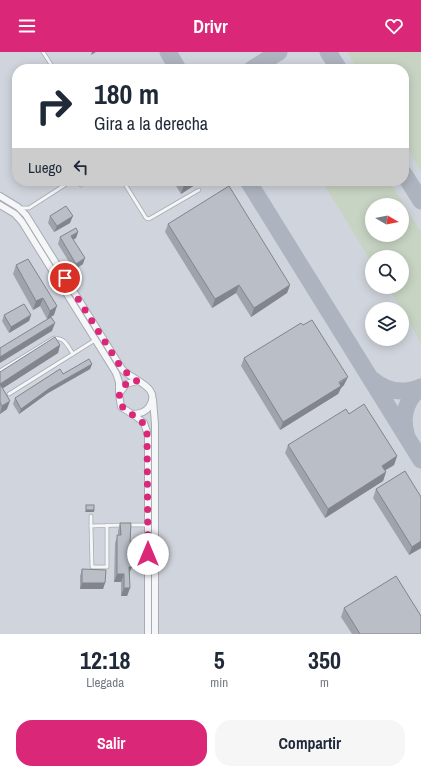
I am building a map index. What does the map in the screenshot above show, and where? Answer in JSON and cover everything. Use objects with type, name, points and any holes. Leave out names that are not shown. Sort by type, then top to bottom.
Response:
[{"type":"street","points":[[0,196],[18,206],[28,218],[122,369],[137,381],[148,387],[152,395],[155,424],[155,634]]},
{"type":"street","points":[[0,204],[18,216],[117,376],[119,382],[121,407],[142,420],[147,431],[148,634]]},
{"type":"street","points":[[26,229],[33,226]]},
{"type":"street","points":[[119,394],[126,384],[137,381]]},
{"type":"street","points":[[132,414],[141,413],[148,408],[152,395]]},
{"type":"lane","points":[[43,52],[51,64]]},
{"type":"lane","points":[[18,206],[23,209],[29,208],[63,186]]},
{"type":"lane","points":[[127,186],[149,220],[199,190]]},
{"type":"lane","points":[[28,218],[27,213],[29,208]]},
{"type":"lane","points":[[0,371],[54,338],[64,340],[73,354]]},
{"type":"lane","points":[[9,394],[95,340]]},
{"type":"lane","points":[[91,516],[92,567],[107,567],[107,525]]},
{"type":"lane","points":[[91,526],[148,525]]},
{"type":"shaded area","points":[[0,52],[421,52],[421,634],[0,634]]},
{"type":"green space","points":[[347,52],[421,52],[421,171],[409,151],[409,64],[355,64]]},
{"type":"green space","points":[[325,186],[392,186],[400,198],[365,198],[365,242],[409,242],[409,213],[421,232],[421,343],[409,322],[409,302],[397,302],[392,294],[409,294],[409,250],[365,250],[365,252]]},
{"type":"building","points":[[229,186],[290,285],[254,308],[239,285],[215,299],[168,224]]},
{"type":"building","points":[[66,206],[73,216],[57,226],[50,216]]},
{"type":"building","points":[[76,228],[78,232],[71,236],[85,258],[76,264],[60,237]]},
{"type":"building","points":[[28,259],[57,306],[50,311],[43,298],[36,301],[16,265]]},
{"type":"building","points":[[24,304],[31,315],[11,327],[4,315]]},
{"type":"building","points":[[51,317],[55,323],[0,357],[0,348]]},
{"type":"building","points":[[312,320],[348,377],[339,382],[341,386],[283,422],[244,358],[301,323],[303,325]]},
{"type":"building","points":[[55,337],[60,345],[0,384],[0,372]]},
{"type":"building","points":[[89,359],[92,364],[50,388],[21,409],[15,398],[60,369],[63,374]]},
{"type":"building","points":[[0,384],[10,401],[2,406],[0,402]]},
{"type":"building","points":[[364,404],[397,456],[382,466],[386,472],[328,509],[288,445],[346,409],[349,414]]},
{"type":"building","points":[[405,471],[421,497],[421,541],[412,547],[376,489]]},
{"type":"building","points":[[86,505],[94,505],[94,510],[86,510]]},
{"type":"building","points":[[120,523],[131,523],[130,542],[132,542],[132,567],[129,567],[130,588],[124,588],[124,574],[117,574],[117,535],[121,535]]},
{"type":"building","points":[[82,569],[106,570],[105,583],[82,583]]},
{"type":"building","points":[[396,576],[421,616],[421,634],[360,634],[344,608]]},
{"type":"taxiway","points":[[168,52],[175,64]]},
{"type":"taxiway","points":[[260,64],[279,52]]},
{"type":"taxiway","points":[[328,52],[336,64]]},
{"type":"taxiway","points":[[409,182],[421,201]]},
{"type":"taxiway","points":[[251,186],[421,460]]},
{"type":"taxiway","points":[[373,380],[384,387],[396,391],[408,391],[421,387]]},
{"type":"taxiway","points":[[406,433],[404,420],[406,408],[412,397],[421,387]]},
{"type":"route","points":[[65,278],[124,372],[137,381],[129,382],[123,387],[119,394],[119,403],[124,410],[136,416],[144,423],[148,435],[148,554]]}]
